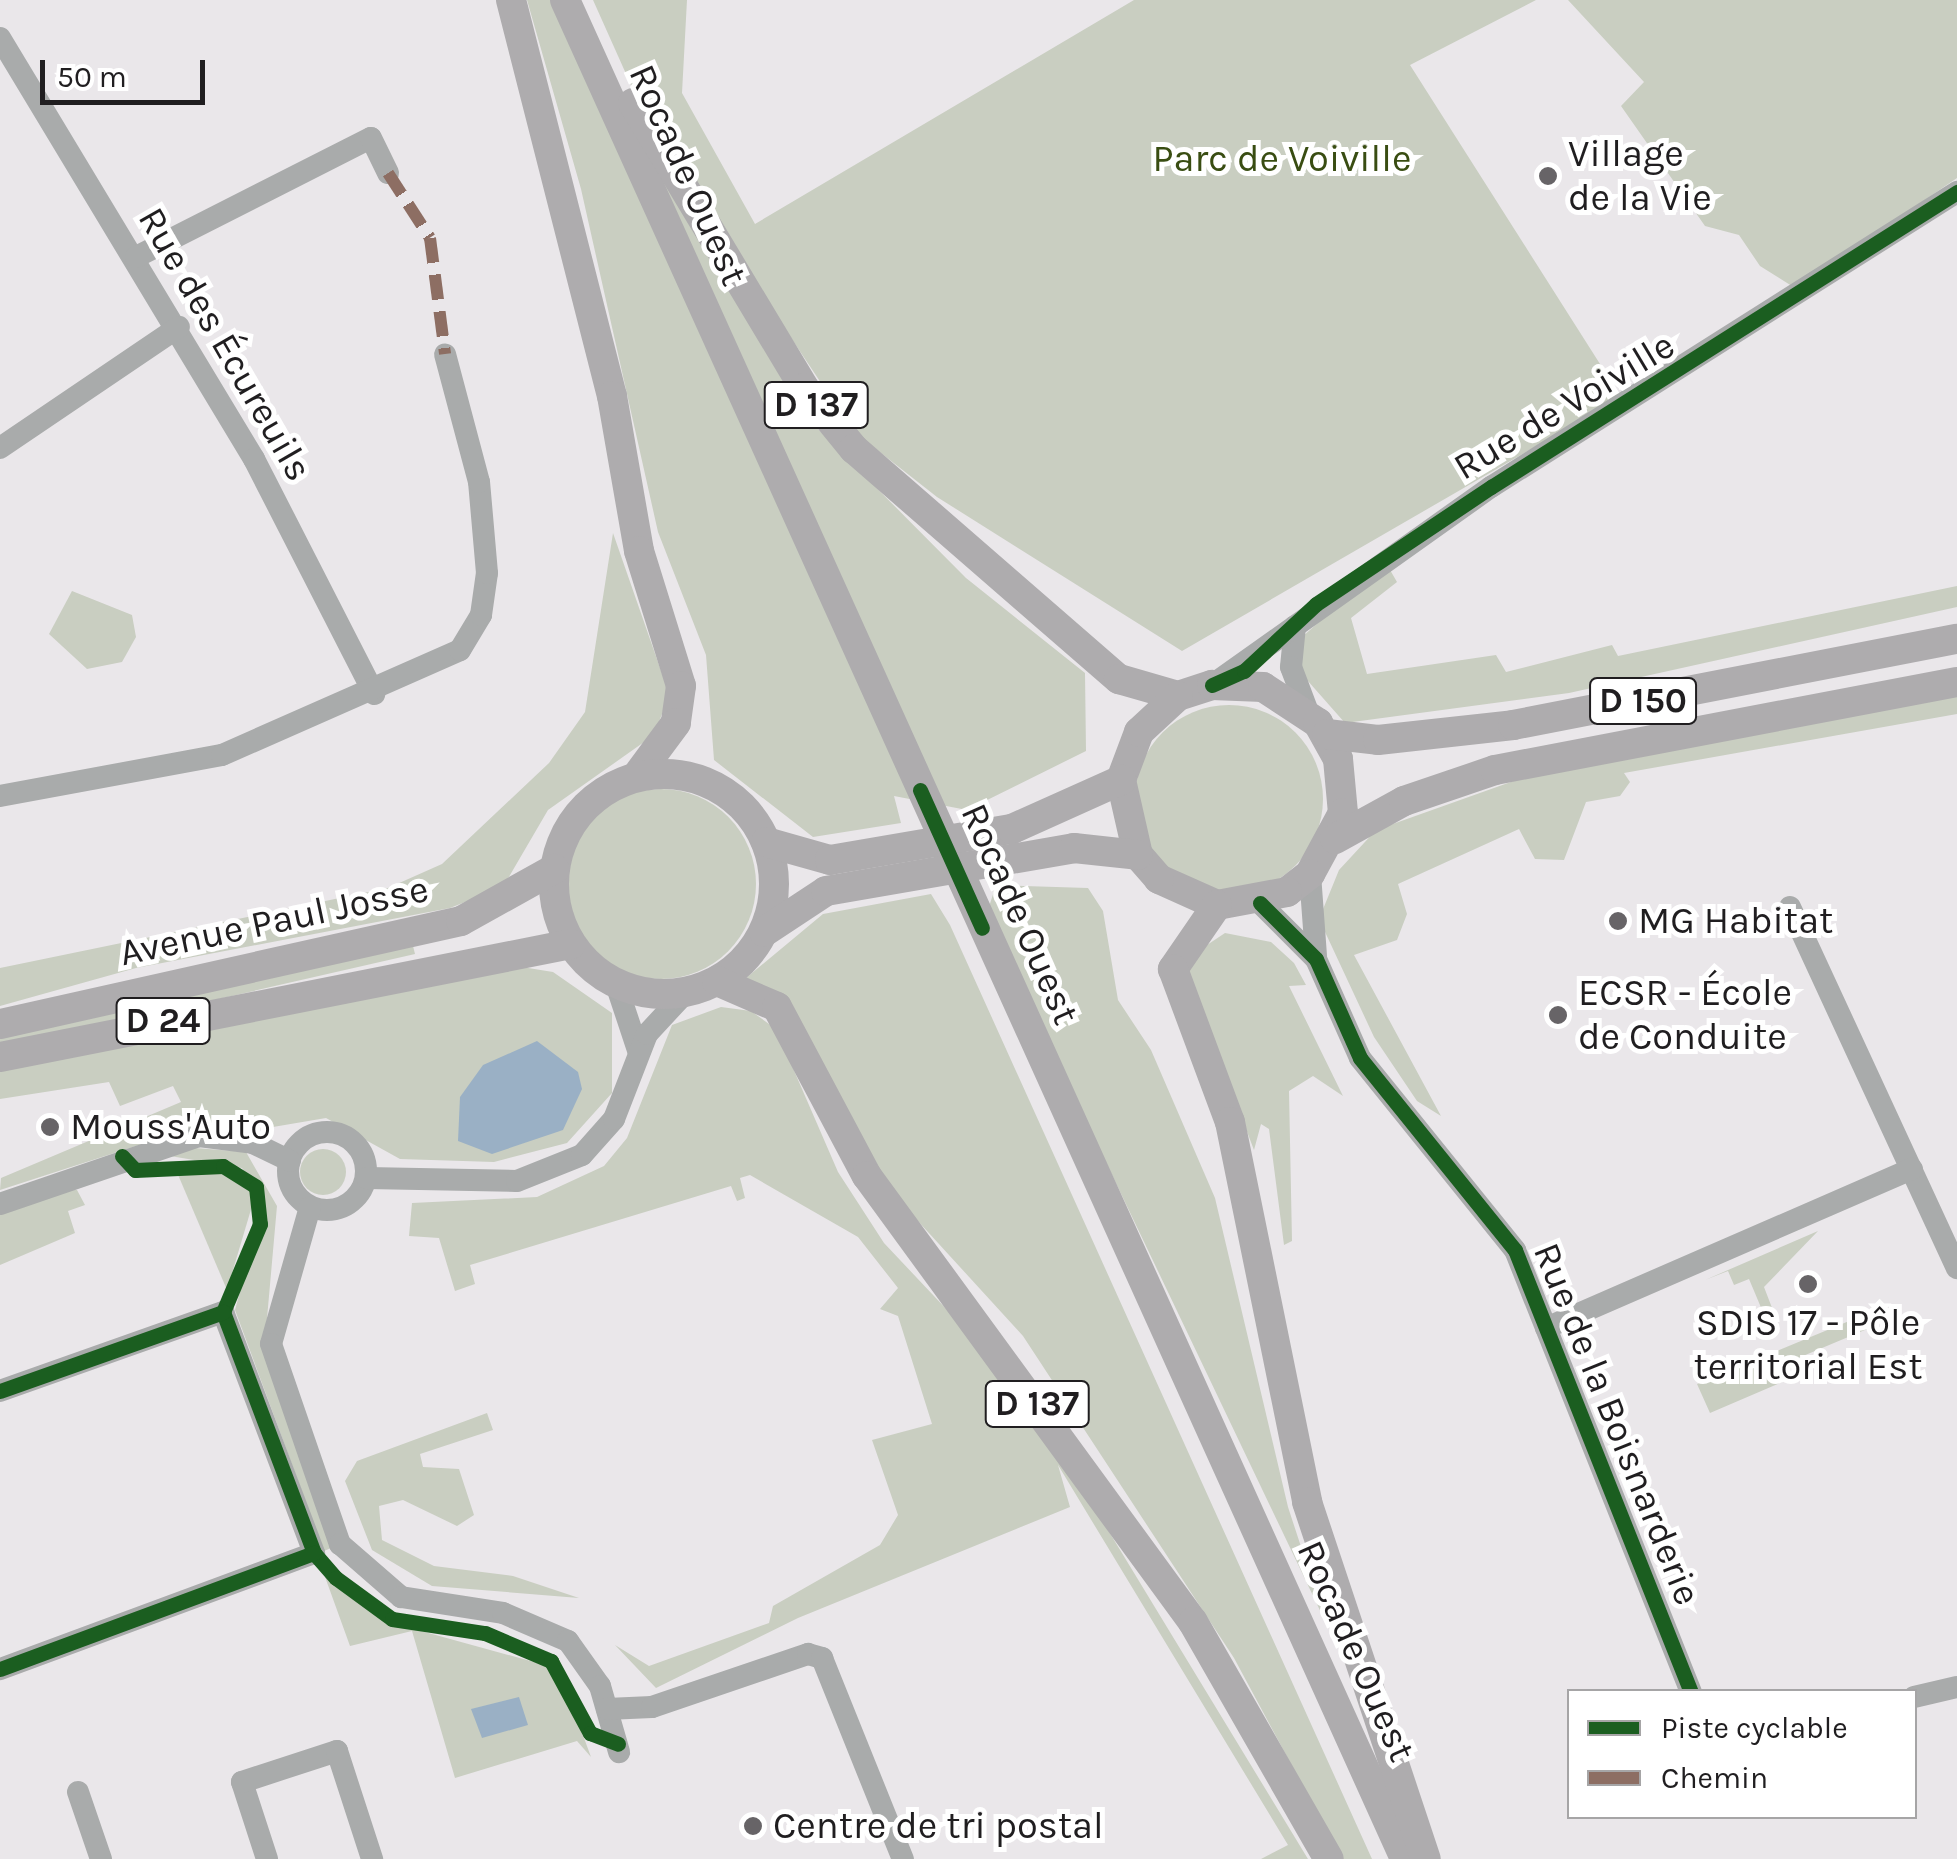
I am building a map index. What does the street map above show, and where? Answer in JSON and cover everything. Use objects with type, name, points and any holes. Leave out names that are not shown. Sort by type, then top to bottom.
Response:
[{"type":"main road","points":[[511,0],[612,396],[639,551],[681,686],[676,722],[636,778],[582,811],[554,869],[556,908],[570,944],[616,984],[685,993],[717,981],[764,932],[826,891],[1074,848],[1138,855]]},
{"type":"main road","name":"Rocade Ouest","points":[[566,0],[1405,1859]]},
{"type":"main road","name":"D 137","points":[[576,0],[699,220],[829,422],[1097,662],[1142,690],[1178,696]]},
{"type":"main road","name":"D 150","points":[[1318,723],[1378,740],[1513,725],[1957,640]]},
{"type":"main road","name":"D 150","points":[[1335,839],[1404,800],[1495,770],[1957,682]]},
{"type":"main road","points":[[1212,684],[1264,687],[1318,723],[1344,786],[1335,839],[1310,874],[1260,903],[1217,905],[1159,880],[1138,855],[1121,780],[1140,732],[1178,696],[1212,684]]},
{"type":"main road","points":[[636,778],[703,781],[741,805],[766,842],[774,896],[764,932]]},
{"type":"main road","points":[[766,842],[830,860],[1012,829],[1121,780]]},
{"type":"main road","name":"Avenue Paul Josse","points":[[0,1024],[462,921],[554,869]]},
{"type":"main road","points":[[1217,905],[1173,970],[1230,1122],[1306,1502],[1426,1859]]},
{"type":"main road","name":"Avenue Paul Josse","points":[[0,1057],[570,944]]},
{"type":"main road","name":"D 137","points":[[717,981],[777,1007],[867,1176],[1193,1622],[1329,1859]]},
{"type":"street","name":"Rue des Écureuils","points":[[0,38],[178,327],[374,694]]},
{"type":"street","points":[[136,257],[371,138],[388,173]]},
{"type":"street","name":"Rue de Voiville","points":[[1212,684],[1244,670],[1295,626],[1491,487],[1957,192]]},
{"type":"street","points":[[0,448],[178,327]]},
{"type":"street","points":[[0,796],[193,764],[374,694],[460,650],[487,593],[479,482],[444,354]]},
{"type":"street","points":[[1295,626],[1291,667],[1318,723]]},
{"type":"street","name":"Rue de la Boisnarderie","points":[[1310,874],[1316,958],[1360,1058],[1515,1250],[1690,1689]]},
{"type":"street","name":"Rue de la Boisnarderie","points":[[1260,903],[1316,958]]},
{"type":"street","points":[[1790,907],[1957,1268]]},
{"type":"street","points":[[616,984],[638,1050]]},
{"type":"street","points":[[367,1178],[517,1181],[582,1155],[614,1119],[638,1050],[685,993]]},
{"type":"street","points":[[330,1133],[355,1144],[367,1178],[342,1208],[310,1207],[291,1186],[290,1162],[305,1140],[330,1133]]},
{"type":"street","points":[[0,1204],[200,1136],[253,1143],[290,1162]]},
{"type":"street","points":[[1546,1328],[1912,1169]]},
{"type":"street","points":[[310,1207],[271,1344],[340,1544],[402,1597],[503,1613],[568,1641],[607,1710],[619,1752]]},
{"type":"street","points":[[0,1391],[224,1312],[314,1553],[0,1669]]},
{"type":"street","points":[[607,1710],[652,1708],[808,1654],[822,1658],[903,1859]]},
{"type":"street","points":[[1917,1696],[1957,1687]]},
{"type":"street","points":[[267,1859],[242,1782],[337,1751],[372,1859]]},
{"type":"street","points":[[78,1792],[100,1859]]},
{"type":"green space","points":[[527,0],[554,0],[814,425],[966,578],[1085,673],[1086,751],[967,810],[894,796],[901,823],[813,837],[714,760],[706,655],[658,532],[581,189]]},
{"type":"green space","name":"Parc de Voiville","points":[[593,0],[687,0],[682,93],[755,224],[1134,0],[1536,0],[1410,65],[1621,397],[1182,651],[937,497],[853,431],[648,123]]},
{"type":"green space","points":[[1568,0],[1957,0],[1957,178],[1795,288],[1760,266],[1739,235],[1705,226],[1621,106],[1644,82]]},
{"type":"green space","points":[[613,533],[667,688],[665,706],[654,735],[548,810],[503,887],[450,908],[136,968],[0,1006],[0,968],[388,888],[442,864],[549,763],[585,712]]},
{"type":"green space","points":[[1386,563],[1397,582],[1351,618],[1367,674],[1496,655],[1506,672],[1612,645],[1618,656],[1957,586],[1957,607],[1569,693],[1345,723],[1300,672],[1302,637]]},
{"type":"green space","points":[[72,591],[132,615],[136,637],[122,662],[87,669],[49,634]]},
{"type":"green space","points":[[1957,691],[1957,714],[1624,773],[1630,782],[1620,796],[1586,802],[1564,860],[1535,859],[1519,829],[1398,884],[1407,914],[1397,940],[1354,955],[1441,1116],[1417,1101],[1374,1037],[1319,919],[1339,870],[1376,830],[1522,778]]},
{"type":"green space","points":[[1229,705],[1265,712],[1295,733],[1316,763],[1323,799],[1316,835],[1295,865],[1265,886],[1229,893],[1193,886],[1163,865],[1142,835],[1135,799],[1142,763],[1163,733],[1193,712]]},
{"type":"green space","points":[[661,789],[697,797],[728,817],[748,848],[756,884],[748,920],[728,951],[697,971],[661,979],[625,971],[594,951],[574,920],[566,884],[574,848],[594,817],[625,797]]},
{"type":"green space","points":[[996,885],[1088,888],[1103,911],[1118,1000],[1151,1050],[1215,1198],[1288,1507],[1326,1623],[987,913]]},
{"type":"green space","points":[[931,894],[950,925],[1372,1859],[1342,1859],[1234,1658],[1023,1336],[875,1174],[746,978],[823,914]]},
{"type":"green space","points":[[1225,933],[1271,942],[1294,963],[1306,985],[1289,986],[1343,1096],[1313,1076],[1289,1091],[1292,1241],[1284,1245],[1269,1129],[1261,1124],[1254,1150],[1187,974],[1195,953]]},
{"type":"green space","points":[[413,946],[415,954],[0,1049],[0,1034]]},
{"type":"green space","points":[[522,967],[553,972],[612,1013],[612,1093],[567,1143],[494,1162],[400,1159],[326,1118],[267,1128],[207,1123],[0,1190],[1,1178],[181,1102],[173,1086],[120,1106],[109,1082],[0,1099],[0,1071]]},
{"type":"green space","points":[[721,1007],[751,1011],[776,1029],[838,1172],[884,1243],[966,1330],[1069,1466],[1308,1859],[1261,1859],[1288,1845],[1058,1465],[1070,1507],[798,1618],[656,1688],[615,1645],[649,1666],[769,1623],[773,1606],[880,1545],[898,1515],[872,1440],[932,1424],[898,1316],[880,1309],[898,1288],[858,1237],[750,1175],[740,1178],[745,1198],[737,1201],[731,1186],[470,1265],[475,1284],[455,1291],[439,1238],[409,1236],[412,1203],[537,1197],[604,1166],[627,1138],[672,1025]]},
{"type":"green space","points":[[195,1148],[246,1152],[277,1206],[265,1341],[336,1546],[324,1551],[235,1310],[265,1200],[242,1168],[170,1156]]},
{"type":"green space","points":[[323,1149],[339,1156],[346,1172],[339,1188],[323,1195],[307,1188],[300,1172],[307,1156]]},
{"type":"green space","points":[[191,1166],[237,1176],[255,1196],[227,1290],[176,1170]]},
{"type":"green space","points":[[57,1190],[77,1190],[85,1205],[68,1211],[75,1233],[0,1265],[0,1213]]},
{"type":"green space","points":[[1818,1231],[1764,1287],[1774,1313],[1765,1317],[1749,1279],[1734,1285],[1728,1271],[1705,1280]]},
{"type":"green space","points":[[1866,1314],[1872,1327],[1784,1364],[1787,1380],[1710,1413],[1697,1384]]},
{"type":"green space","points":[[487,1413],[493,1430],[420,1454],[423,1467],[459,1469],[474,1515],[457,1526],[403,1500],[379,1506],[382,1540],[434,1566],[513,1576],[579,1598],[432,1586],[372,1550],[345,1481],[357,1461]]},
{"type":"green space","points":[[320,1563],[385,1621],[545,1665],[566,1689],[591,1757],[577,1741],[455,1778],[412,1631],[350,1646]]},
{"type":"water","points":[[537,1041],[578,1072],[582,1089],[563,1130],[492,1154],[458,1141],[460,1097],[483,1065]]},
{"type":"water","points":[[519,1697],[528,1725],[482,1738],[471,1709]]},
{"type":"marked path","points":[[388,173],[430,238],[445,354]]},
{"type":"cycle path","points":[[1212,685],[1244,671],[1316,604],[1491,487],[1957,192]]},
{"type":"cycle path","points":[[920,790],[982,928]]},
{"type":"cycle path","points":[[1260,903],[1316,959],[1360,1058],[1515,1250],[1690,1689]]},
{"type":"cycle path","points":[[122,1156],[135,1170],[223,1166],[256,1187],[260,1224],[223,1312]]},
{"type":"cycle path","points":[[223,1312],[314,1553],[336,1578],[392,1619],[485,1633],[551,1661],[590,1733],[618,1744]]},
{"type":"cycle path","points":[[0,1391],[223,1312]]},
{"type":"cycle path","points":[[0,1669],[314,1553]]},
{"type":"place","name":"Village de la Vie","points":[[1548,176]]},
{"type":"place","name":"MG Habitat","points":[[1618,921]]},
{"type":"place","name":"ECSR - École de Conduite","points":[[1558,1015]]},
{"type":"place","name":"Mouss'Auto","points":[[50,1127]]},
{"type":"place","name":"SDIS 17 - Pôle territorial Est","points":[[1808,1284]]},
{"type":"place","name":"Centre de tri postal","points":[[753,1826]]}]
